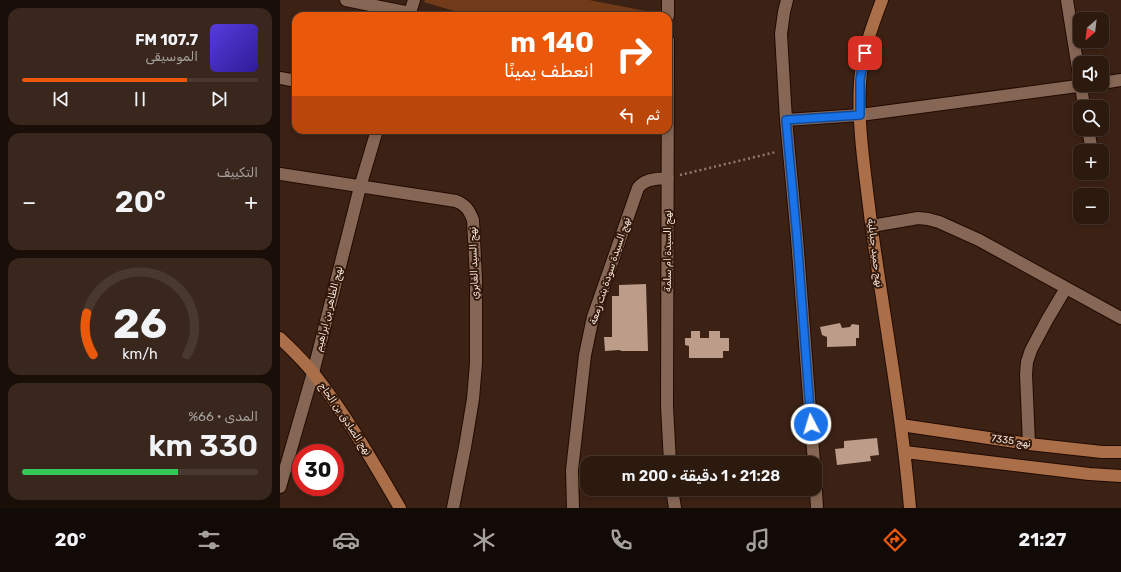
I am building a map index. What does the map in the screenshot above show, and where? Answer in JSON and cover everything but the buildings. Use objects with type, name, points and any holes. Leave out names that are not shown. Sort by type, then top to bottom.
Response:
[{"type":"street","points":[[346,0],[397,12]]},
{"type":"street","points":[[411,12],[414,0]]},
{"type":"street","points":[[668,0],[668,12]]},
{"type":"street","points":[[787,0],[781,34],[788,149],[797,238],[813,456]]},
{"type":"street","name":"نهج حميد جبايلية","points":[[882,0],[867,43],[863,63],[860,80],[860,115],[866,181],[881,299],[905,452],[910,508]]},
{"type":"street","points":[[1067,0],[1077,56]]},
{"type":"street","points":[[280,78],[292,80]]},
{"type":"street","points":[[1109,82],[1121,80]]},
{"type":"street","points":[[786,120],[860,115],[1073,85]]},
{"type":"street","name":"نهج الطاهر بن ابراهيم","points":[[280,487],[313,372],[360,187],[376,134]]},
{"type":"street","name":"نهج السيدة ام سلمة","points":[[668,134],[667,406],[670,456]]},
{"type":"street","name":"نهج السيد الغابري","points":[[280,174],[456,201],[464,204],[470,211],[473,220],[476,279],[476,363],[473,399],[453,508]]},
{"type":"street","name":"نهج السيدة سودة بنت زمعة","points":[[573,508],[572,470],[575,437],[585,355],[593,317],[638,188],[646,181],[668,178]]},
{"type":"street","points":[[872,226],[918,218],[939,222],[979,240],[1121,318]]},
{"type":"street","points":[[1029,444],[1026,374],[1027,362],[1031,350],[1066,288]]},
{"type":"street","name":"نهج الصادق بن الحاج","points":[[280,338],[313,372],[359,438],[400,508]]},
{"type":"street","name":"نهج 7335","points":[[901,426],[1029,444],[1102,452],[1121,452]]},
{"type":"street","points":[[905,452],[1074,472],[1121,476]]},
{"type":"street","points":[[673,496],[675,508]]},
{"type":"street","points":[[816,496],[817,508]]},
{"type":"path","points":[[668,178],[788,149]]},
{"type":"shaded area","points":[[425,0],[589,0],[651,12],[458,12],[424,2]]},
{"type":"route","points":[[811,424],[797,238],[786,120],[860,115],[860,80],[865,53]]}]
